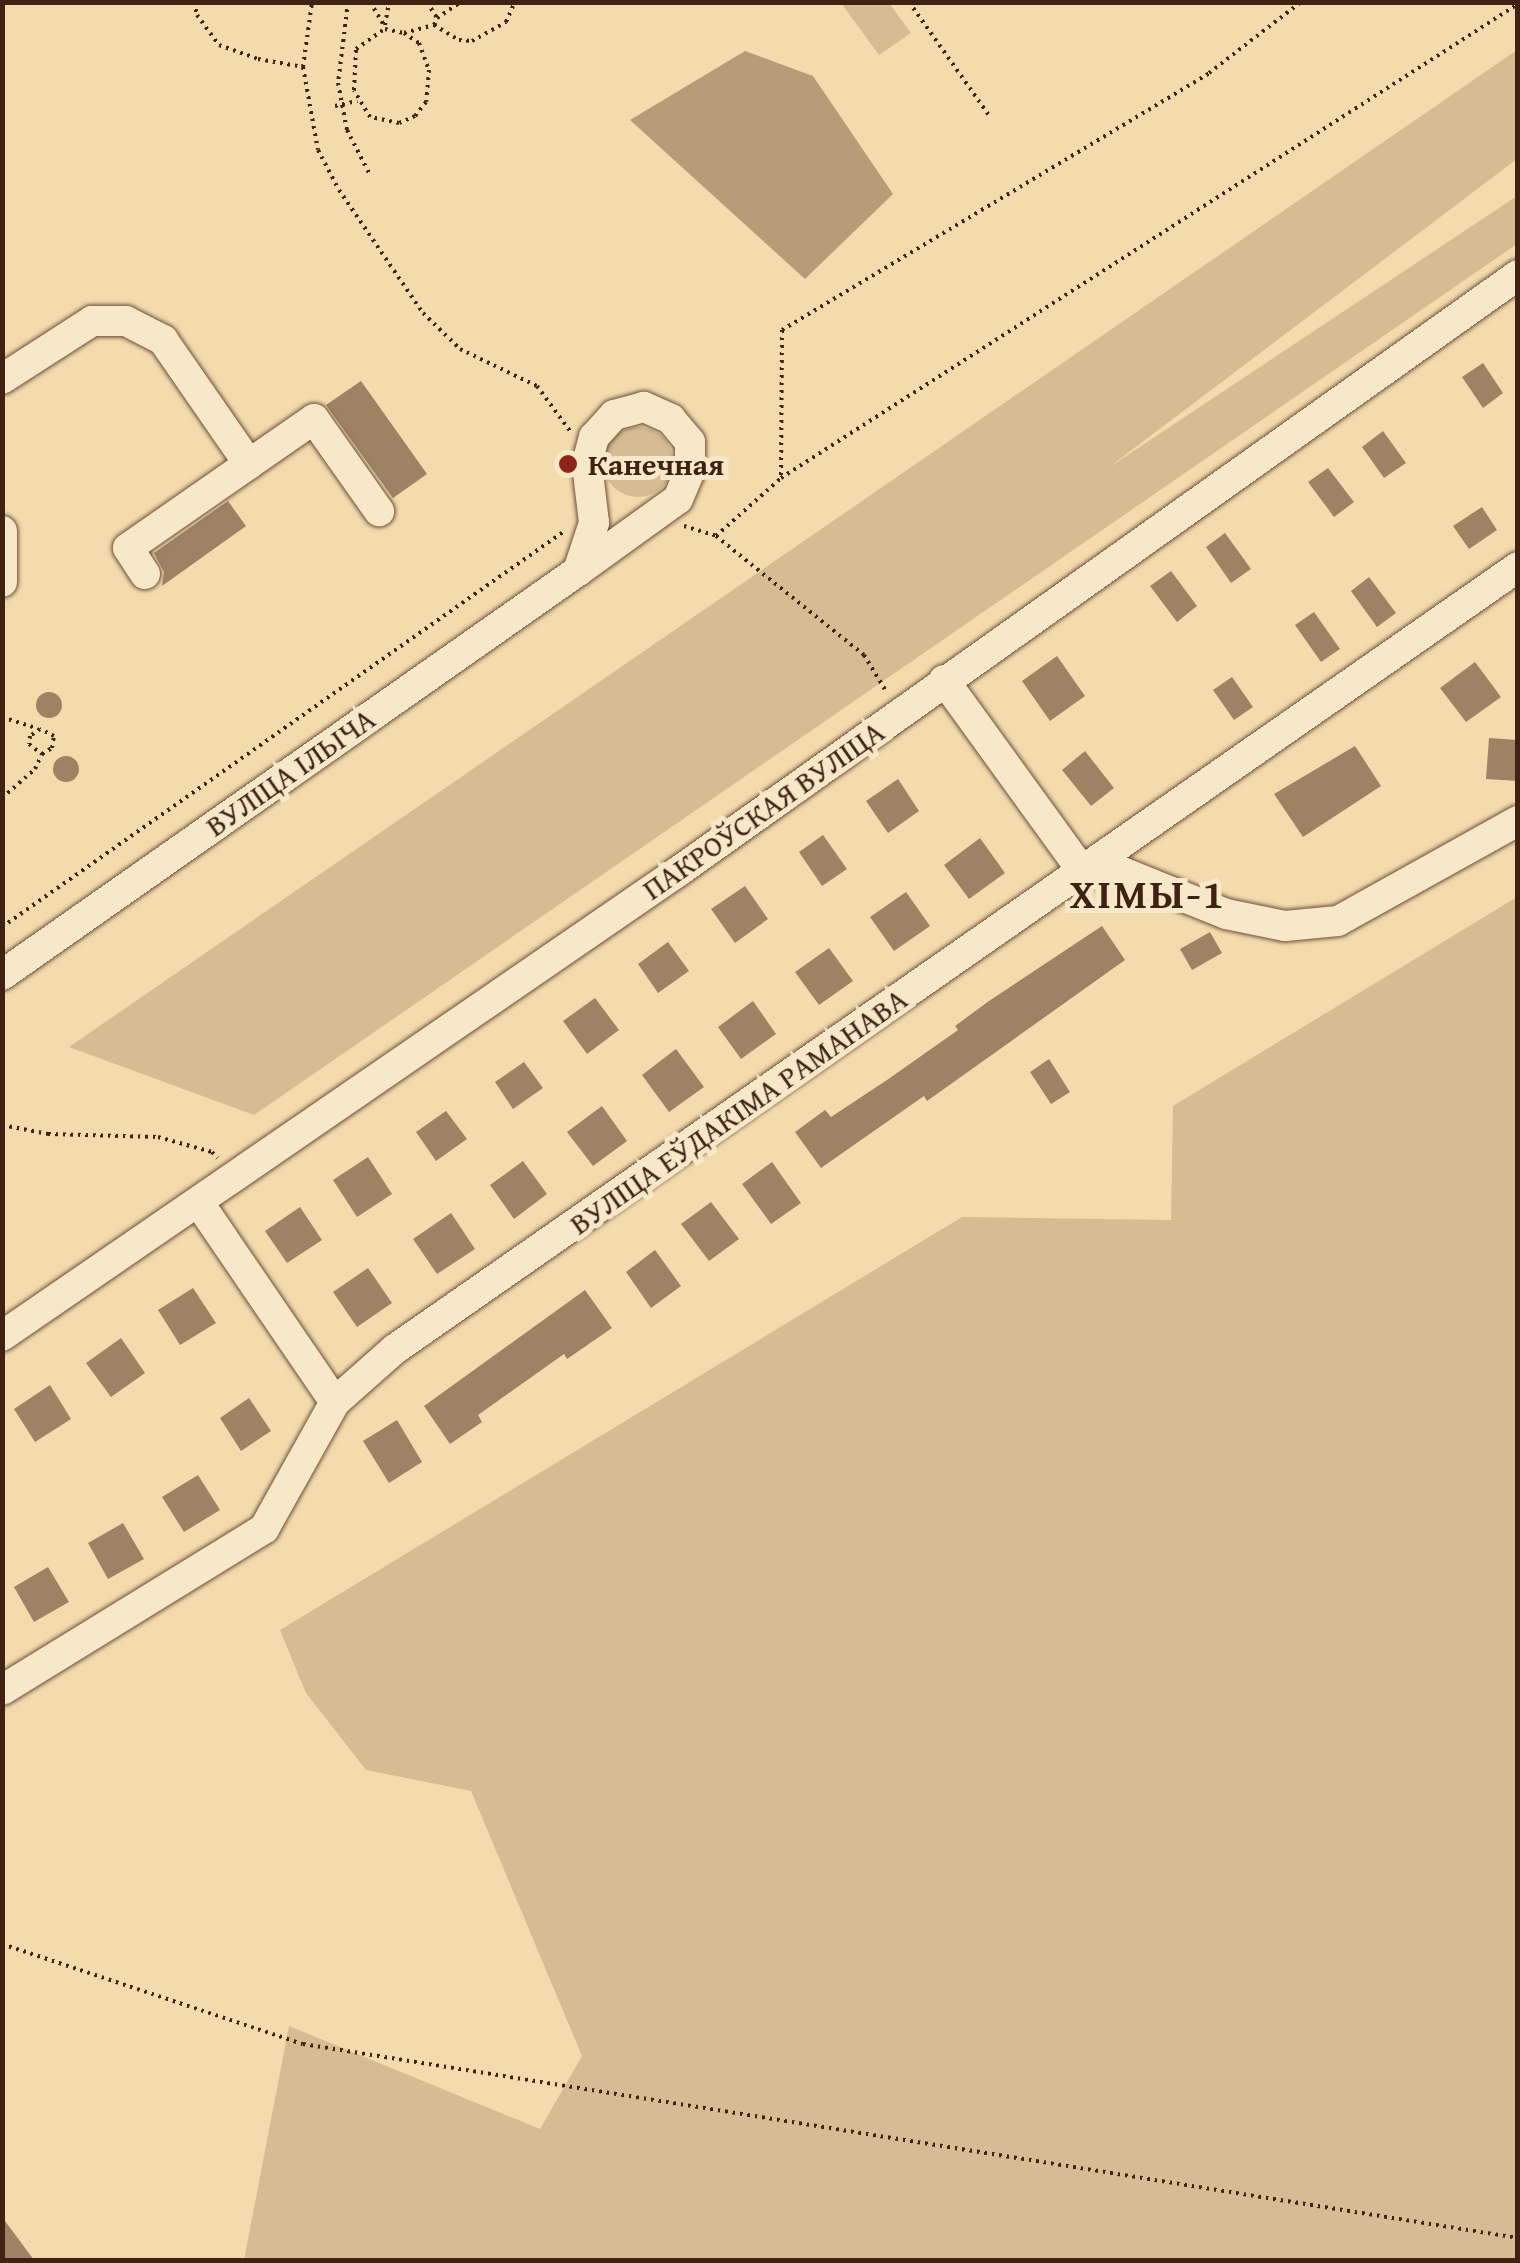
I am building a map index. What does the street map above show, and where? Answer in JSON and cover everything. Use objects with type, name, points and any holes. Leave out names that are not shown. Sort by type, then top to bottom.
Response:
[{"type":"street","name":"ПАКРОЎСКАЯ ВУЛІЦА","points":[[2,1336],[199,1204],[1518,275]]},
{"type":"street","points":[[2,379],[92,320],[126,322],[163,340],[249,464]]},
{"type":"street","name":"ВУЛІЦА ІЛЬІЧА","points":[[2,975],[578,571],[656,514],[678,500],[690,471],[690,442],[671,419],[644,407],[614,414],[594,436],[587,464],[594,523],[578,571]]},
{"type":"street","points":[[145,574],[128,548],[314,419],[379,511]]},
{"type":"street","points":[[2,531],[2,582]]},
{"type":"street","name":"ВУЛІЦА ЕЎДАКІМА РАМАНАВА","points":[[2,1690],[264,1529],[335,1402],[394,1349],[1518,567]]},
{"type":"street","points":[[944,680],[1083,872],[1122,872],[1226,914],[1285,926],[1338,921],[1518,822]]},
{"type":"street","points":[[199,1204],[335,1402]]},
{"type":"path","points":[[194,2],[197,15],[219,44],[258,59],[303,67]]},
{"type":"path","points":[[312,2],[303,67],[318,150],[339,190],[438,332],[460,349],[537,386],[573,434]]},
{"type":"path","points":[[348,2],[338,83],[346,130],[369,173]]},
{"type":"path","points":[[370,2],[385,28],[404,33],[425,51],[430,70],[430,92],[421,110],[407,120],[390,124],[370,117],[357,101],[352,70],[356,50],[385,28],[388,2]]},
{"type":"path","points":[[426,2],[436,22],[459,40],[472,41],[506,22],[515,2]]},
{"type":"path","points":[[404,33],[436,22],[462,2]]},
{"type":"path","points":[[909,2],[990,117]]},
{"type":"path","points":[[781,478],[782,330],[1209,73],[1302,2]]},
{"type":"path","points":[[716,536],[781,478],[1518,4]]},
{"type":"path","points":[[334,106],[357,101]]},
{"type":"path","points":[[656,514],[716,536],[864,655],[898,713]]},
{"type":"path","points":[[2,927],[563,532]]},
{"type":"path","points":[[526,560],[533,569]]},
{"type":"path","points":[[2,718],[48,730],[55,740],[50,752],[42,754]]},
{"type":"path","points":[[40,728],[30,736],[30,744],[42,754]]},
{"type":"path","points":[[2,798],[35,769],[42,754]]},
{"type":"path","points":[[2,1126],[48,1134],[158,1136],[212,1152],[232,1180]]},
{"type":"path","points":[[2,1944],[303,2044],[1518,2238]]},
{"type":"shaded area","points":[[841,3],[889,3],[911,33],[879,55]]},
{"type":"shaded area","points":[[1517,50],[1517,159],[1108,468],[1517,196],[1517,244],[254,1115],[69,1047]]},
{"type":"shaded area","points":[[745,51],[813,76],[893,194],[805,279],[630,120]]},
{"type":"shaded area","points":[[638,427],[652,429],[663,437],[671,448],[671,476],[663,487],[652,495],[638,497],[624,495],[613,487],[605,476],[603,462],[605,448],[613,437],[624,429]]},
{"type":"shaded area","points":[[1517,897],[1517,2260],[244,2260],[289,2026],[540,2129],[582,2056],[471,1791],[366,1770],[306,1693],[280,1630],[962,1217],[1171,1220],[1173,1106]]},
{"type":"building","points":[[1483,363],[1503,393],[1483,408],[1462,377]]},
{"type":"building","points":[[361,381],[427,474],[393,498],[326,405]]},
{"type":"building","points":[[1383,431],[1406,463],[1384,478],[1362,447]]},
{"type":"building","points":[[1328,468],[1354,502],[1334,517],[1308,482]]},
{"type":"building","points":[[228,501],[246,526],[162,586],[164,572],[154,553]]},
{"type":"building","points":[[1482,507],[1497,530],[1469,549],[1453,526]]},
{"type":"building","points":[[1225,533],[1251,569],[1231,583],[1206,547]]},
{"type":"building","points":[[1171,571],[1197,606],[1177,622],[1150,586]]},
{"type":"building","points":[[1369,577],[1396,613],[1377,627],[1351,591]]},
{"type":"building","points":[[1314,612],[1340,649],[1321,662],[1295,625]]},
{"type":"building","points":[[1057,656],[1085,696],[1050,721],[1022,681]]},
{"type":"building","points":[[1475,662],[1501,697],[1466,722],[1440,688]]},
{"type":"building","points":[[1232,677],[1253,707],[1234,720],[1213,690]]},
{"type":"building","points":[[49,692],[58,696],[62,705],[58,714],[49,718],[40,714],[36,705],[40,696]]},
{"type":"building","points":[[1489,738],[1518,740],[1518,781],[1486,779]]},
{"type":"building","points":[[1355,746],[1381,786],[1303,837],[1274,794]]},
{"type":"building","points":[[1085,751],[1114,788],[1091,806],[1062,770]]},
{"type":"building","points":[[66,756],[75,760],[79,769],[75,778],[66,782],[57,778],[53,769],[57,760]]},
{"type":"building","points":[[898,779],[919,811],[888,833],[866,801]]},
{"type":"building","points":[[823,835],[847,869],[822,886],[799,852]]},
{"type":"building","points":[[980,838],[1005,873],[969,899],[944,865]]},
{"type":"building","points":[[745,886],[768,919],[735,943],[711,909]]},
{"type":"building","points":[[906,892],[930,926],[894,951],[870,917]]},
{"type":"building","points":[[1102,926],[1125,960],[927,1101],[924,1096],[821,1168],[795,1132],[825,1110],[831,1117],[887,1080],[958,1030],[955,1026],[989,1001]]},
{"type":"building","points":[[1210,932],[1222,953],[1192,970],[1180,949]]},
{"type":"building","points":[[668,942],[689,971],[658,993],[638,964]]},
{"type":"building","points":[[829,948],[853,981],[819,1005],[795,972]]},
{"type":"building","points":[[595,998],[619,1030],[587,1054],[563,1021]]},
{"type":"building","points":[[753,1001],[776,1034],[741,1059],[718,1027]]},
{"type":"building","points":[[676,1049],[704,1087],[669,1112],[642,1075]]},
{"type":"building","points":[[1049,1059],[1070,1092],[1051,1104],[1030,1072]]},
{"type":"building","points":[[524,1062],[543,1088],[513,1109],[495,1082]]},
{"type":"building","points":[[602,1106],[627,1141],[593,1166],[567,1132]]},
{"type":"building","points":[[446,1111],[467,1139],[436,1161],[416,1132]]},
{"type":"building","points":[[368,1157],[392,1194],[357,1217],[333,1180]]},
{"type":"building","points":[[523,1161],[547,1194],[514,1219],[490,1185]]},
{"type":"building","points":[[772,1162],[801,1203],[771,1224],[742,1184]]},
{"type":"building","points":[[711,1202],[739,1239],[709,1261],[681,1224]]},
{"type":"building","points":[[300,1207],[322,1240],[287,1263],[265,1231]]},
{"type":"building","points":[[451,1213],[475,1249],[437,1274],[413,1239]]},
{"type":"building","points":[[655,1250],[681,1286],[651,1308],[626,1272]]},
{"type":"building","points":[[368,1268],[392,1303],[357,1327],[333,1292]]},
{"type":"building","points":[[193,1288],[216,1323],[180,1345],[158,1310]]},
{"type":"building","points":[[585,1290],[612,1328],[567,1359],[564,1354],[478,1415],[482,1422],[450,1444],[424,1406]]},
{"type":"building","points":[[121,1338],[145,1373],[111,1397],[86,1363]]},
{"type":"building","points":[[50,1385],[71,1419],[35,1442],[14,1409]]},
{"type":"building","points":[[249,1398],[271,1431],[241,1451],[220,1418]]},
{"type":"building","points":[[397,1420],[422,1462],[389,1483],[363,1441]]},
{"type":"building","points":[[198,1475],[220,1510],[184,1532],[162,1497]]},
{"type":"building","points":[[123,1523],[144,1559],[108,1579],[88,1543]]},
{"type":"building","points":[[48,1567],[69,1602],[34,1622],[14,1587]]},
{"type":"building","points":[[2,2217],[34,2260],[2,2260]]},
{"type":"place","name":"Канечная","points":[[568,464]]},
{"type":"district","name":"ХІМЫ-1","points":[[1148,894]]}]
